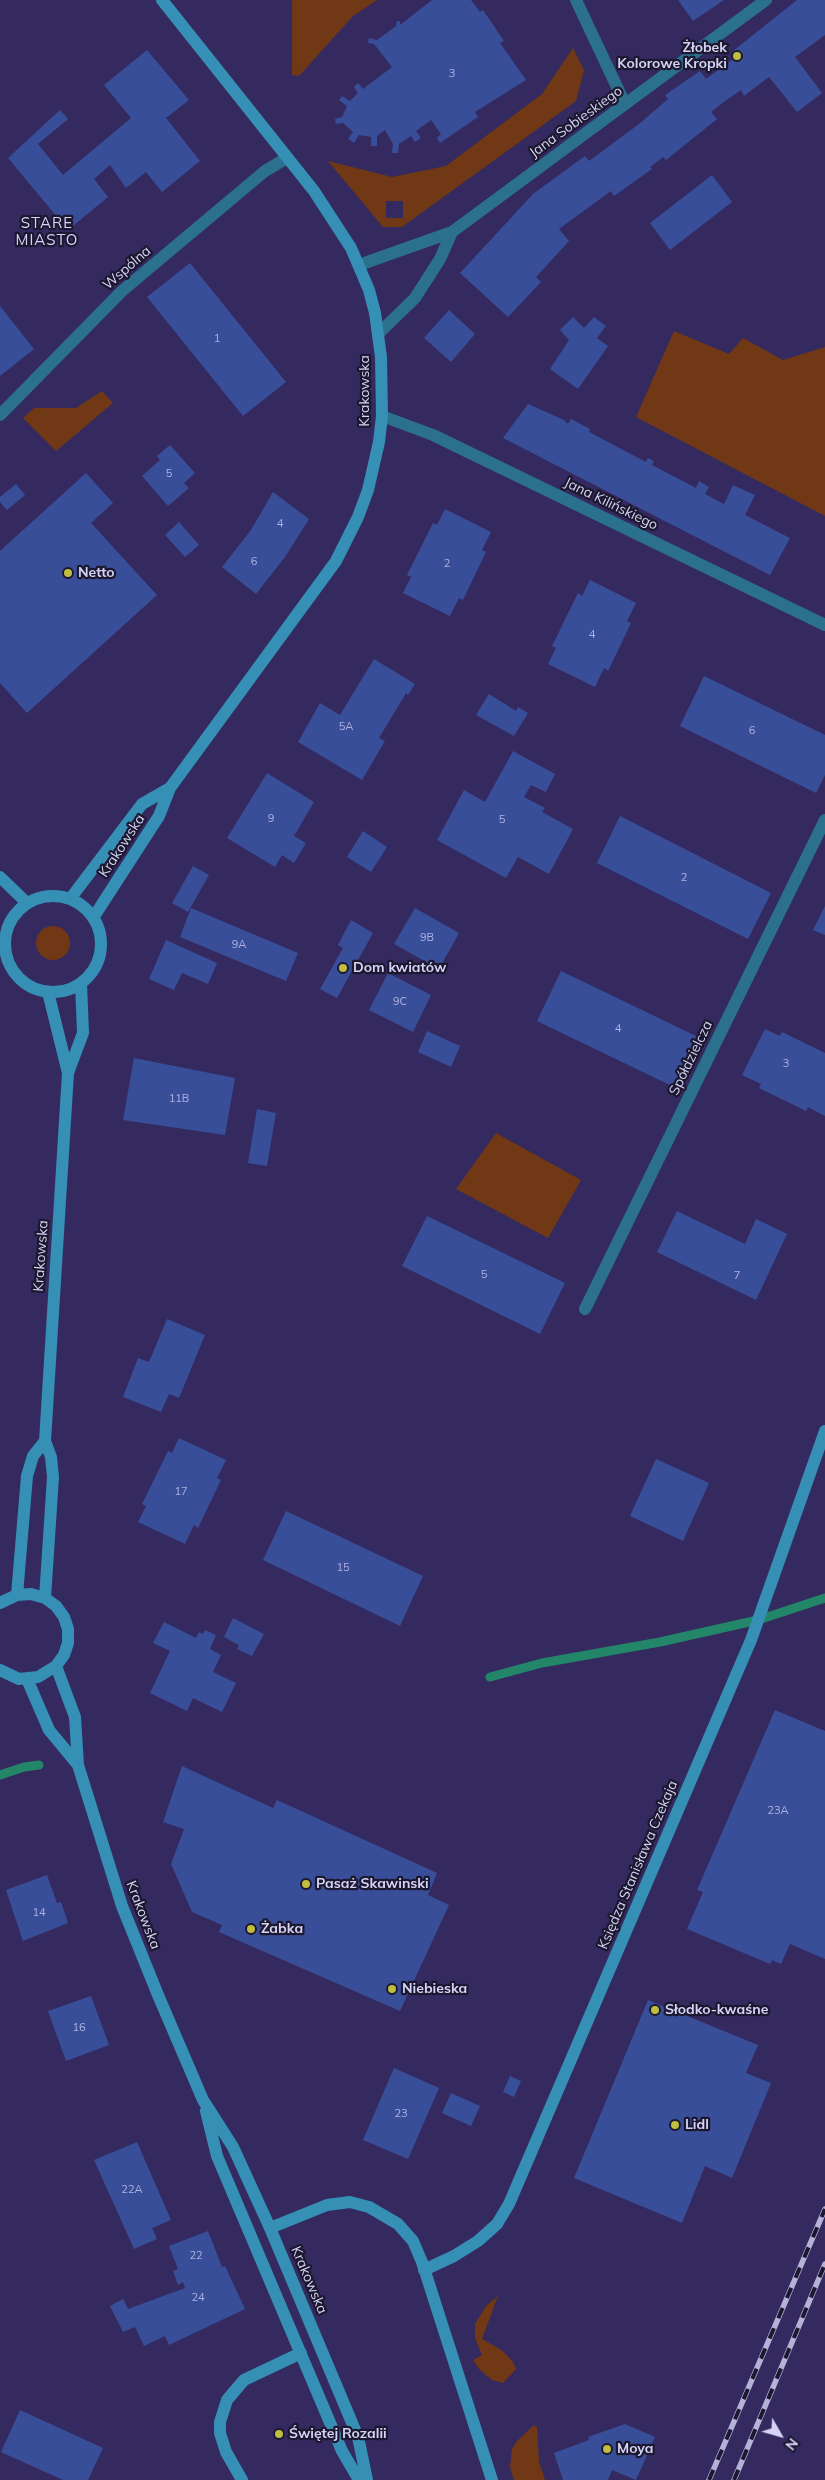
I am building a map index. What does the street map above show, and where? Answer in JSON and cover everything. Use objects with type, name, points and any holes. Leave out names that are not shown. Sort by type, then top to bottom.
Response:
[{"type":"main road","name":"Krakowska","points":[[93,918],[159,816],[170,788],[336,561],[358,517],[368,490],[379,442],[382,416],[383,385],[375,313],[359,265],[334,219],[162,0]]},
{"type":"main road","name":"Krakowska","points":[[70,899],[142,804],[170,788]]},
{"type":"main road","points":[[0,877],[27,904]]},
{"type":"main road","points":[[55,896],[70,899],[83,906],[93,918],[99,931],[100,953],[91,973],[81,983],[71,989],[48,992],[34,988],[22,981],[12,970],[6,957],[4,924],[27,904],[41,898],[55,896]]},
{"type":"main road","name":"Krakowska","points":[[45,1598],[53,1477],[51,1457],[45,1441],[68,1072],[83,1033],[81,983]]},
{"type":"main road","name":"Krakowska","points":[[48,992],[68,1072]]},
{"type":"main road","name":"Księdza Stanisława Czekaja","points":[[424,2270],[454,2256],[478,2241],[503,2215],[751,1640],[825,1432]]},
{"type":"main road","name":"Krakowska","points":[[17,1595],[28,1476],[33,1456],[45,1441]]},
{"type":"main road","points":[[0,1603],[17,1595],[31,1594],[45,1598],[60,1612],[68,1629],[68,1642],[64,1655],[48,1673],[28,1679],[10,1676],[0,1670]]},
{"type":"main road","name":"Krakowska","points":[[56,1666],[75,1717],[78,1764],[122,1906],[203,2100],[217,2156],[342,2451],[359,2480]]},
{"type":"main road","name":"Krakowska","points":[[28,1679],[49,1730],[78,1764]]},
{"type":"main road","name":"Krakowska","points":[[203,2100],[233,2147],[270,2228],[358,2437],[367,2480]]},
{"type":"main road","points":[[270,2228],[327,2205],[350,2202],[369,2207],[398,2224],[412,2242],[424,2270],[492,2480]]},
{"type":"main road","points":[[242,2480],[226,2452],[220,2433],[220,2422],[227,2400],[244,2380],[301,2353]]},
{"type":"street","points":[[576,0],[625,104]]},
{"type":"street","name":"Jana Sobieskiego","points":[[359,265],[452,232],[766,0]]},
{"type":"street","name":"Wspólna","points":[[0,415],[122,290],[266,171],[287,158]]},
{"type":"street","name":"Jana Sobieskiego","points":[[378,334],[415,298],[440,258],[452,232]]},
{"type":"street","name":"Jana Kilińskiego","points":[[382,416],[433,435],[825,624]]},
{"type":"street","name":"Spółdzielcza","points":[[585,1309],[825,820]]},
{"type":"shaded area","points":[[292,0],[377,0],[353,16],[299,76],[292,75]]},
{"type":"shaded area","points":[[573,48],[584,70],[576,101],[402,227],[383,227],[328,161],[392,177],[446,166],[542,94]],"holes":[[[386,201],[403,201],[403,218],[386,218]]]},
{"type":"shaded area","points":[[674,331],[729,354],[743,338],[783,360],[825,347],[825,516],[636,417]]},
{"type":"shaded area","points":[[102,391],[113,403],[56,451],[23,418],[34,408],[76,408]]},
{"type":"shaded area","points":[[53,926],[60,927],[65,931],[69,936],[69,950],[65,955],[60,959],[53,960],[46,959],[41,955],[37,950],[36,943],[37,936],[41,931],[46,927]]},
{"type":"shaded area","points":[[496,1133],[581,1180],[548,1238],[456,1189]]},
{"type":"shaded area","points":[[498,2296],[482,2339],[503,2351],[513,2362],[516,2369],[503,2383],[492,2380],[480,2370],[473,2360],[482,2355],[475,2338],[475,2324],[486,2306]]},
{"type":"shaded area","points":[[534,2425],[537,2427],[539,2462],[545,2480],[514,2480],[510,2467],[512,2449],[516,2442]]},
{"type":"building","points":[[432,0],[471,0],[480,12],[483,10],[504,41],[500,43],[526,80],[475,112],[478,117],[440,143],[437,138],[441,134],[431,120],[416,131],[421,138],[415,142],[411,136],[399,144],[398,153],[392,153],[393,144],[385,130],[377,136],[377,146],[371,146],[371,137],[359,135],[354,143],[348,139],[353,132],[343,123],[336,124],[335,119],[342,117],[347,106],[339,100],[342,96],[350,101],[358,93],[354,87],[358,83],[363,89],[392,67],[374,44],[368,43],[369,38],[377,40],[396,26],[397,21],[400,21],[400,25]]},
{"type":"building","points":[[678,0],[724,0],[693,21]]},
{"type":"building","points":[[797,0],[825,0],[825,35],[795,57],[822,93],[797,112],[769,77],[744,96],[741,90],[725,101],[711,112],[717,119],[666,160],[663,157],[650,167],[652,169],[614,196],[611,191],[559,229],[569,241],[536,277],[541,282],[508,317],[460,273],[533,194],[585,156],[589,161],[639,124],[668,99],[665,95],[700,71],[706,79],[737,56],[733,51]]},
{"type":"building","points":[[147,50],[189,100],[166,118],[200,161],[162,192],[146,172],[126,188],[110,165],[94,179],[108,197],[68,230],[8,158],[60,110],[68,119],[38,144],[63,175],[131,118],[104,85]]},
{"type":"building","points":[[712,175],[732,202],[670,250],[650,223]]},
{"type":"building","points":[[190,263],[286,382],[243,416],[147,297]]},
{"type":"building","points":[[0,306],[34,349],[0,376]]},
{"type":"building","points":[[449,310],[475,334],[451,362],[424,338]]},
{"type":"building","points":[[573,317],[584,328],[594,317],[606,326],[597,338],[608,346],[578,389],[550,369],[569,340],[560,330]]},
{"type":"building","points":[[528,404],[564,420],[568,424],[571,419],[590,429],[589,432],[646,462],[648,458],[654,461],[652,465],[696,488],[699,481],[709,487],[705,494],[724,504],[733,485],[755,495],[745,515],[790,538],[770,575],[503,438]]},
{"type":"building","points":[[170,445],[195,473],[184,483],[189,488],[168,506],[142,476],[160,460],[157,456]]},
{"type":"building","name":"Netto","points":[[86,473],[113,503],[91,523],[157,595],[27,713],[0,683],[0,551]]},
{"type":"building","points":[[16,484],[25,495],[7,510],[0,502],[0,497]]},
{"type":"building","points":[[273,492],[309,519],[285,557],[256,594],[222,567],[251,530]]},
{"type":"building","points":[[445,509],[491,532],[482,550],[486,552],[463,600],[459,598],[450,616],[403,593],[411,577],[407,575],[433,523],[437,525]]},
{"type":"building","points":[[179,522],[199,545],[185,557],[165,535]]},
{"type":"building","points":[[590,580],[636,603],[627,621],[631,623],[608,671],[604,668],[595,687],[548,664],[556,648],[552,646],[578,593],[582,596]]},
{"type":"building","points":[[374,659],[415,684],[408,695],[406,693],[379,738],[385,741],[362,780],[298,742],[320,703],[340,715]]},
{"type":"building","points":[[704,676],[825,735],[825,775],[816,793],[680,726]]},
{"type":"building","points":[[489,694],[516,711],[518,707],[528,713],[514,736],[476,715]]},
{"type":"building","points":[[513,751],[555,774],[546,792],[531,785],[524,797],[545,808],[542,812],[573,829],[549,874],[518,857],[506,878],[437,840],[464,790],[485,802]]},
{"type":"building","points":[[267,773],[314,802],[294,836],[306,843],[294,863],[282,855],[275,867],[227,838]]},
{"type":"building","points":[[620,816],[771,893],[748,939],[597,863]]},
{"type":"building","points":[[363,831],[387,847],[371,872],[347,857]]},
{"type":"building","points":[[193,866],[209,875],[188,912],[172,903]]},
{"type":"building","points":[[825,906],[825,935],[813,930]]},
{"type":"building","points":[[191,908],[298,953],[286,981],[180,937]]},
{"type":"building","points":[[415,908],[459,933],[439,969],[394,944]]},
{"type":"building","name":"Dom kwiatów","points":[[351,920],[373,933],[337,998],[320,989],[343,948],[338,945]]},
{"type":"building","points":[[166,940],[217,963],[208,984],[182,973],[174,990],[149,979]]},
{"type":"building","points":[[561,971],[698,1037],[674,1087],[537,1021]]},
{"type":"building","points":[[388,973],[431,995],[413,1032],[369,1010]]},
{"type":"building","points":[[765,1029],[780,1036],[782,1032],[825,1053],[825,1116],[808,1107],[806,1111],[759,1088],[761,1084],[742,1075]]},
{"type":"building","points":[[427,1031],[460,1046],[451,1067],[418,1052]]},
{"type":"building","points":[[134,1058],[235,1078],[225,1135],[123,1120]]},
{"type":"building","points":[[257,1109],[276,1113],[267,1166],[248,1163]]},
{"type":"building","points":[[677,1211],[745,1244],[756,1219],[787,1234],[756,1300],[657,1252]]},
{"type":"building","points":[[427,1216],[565,1283],[540,1334],[402,1266]]},
{"type":"building","points":[[167,1319],[205,1335],[179,1398],[169,1394],[161,1412],[123,1397],[138,1358],[149,1362]]},
{"type":"building","points":[[179,1438],[226,1460],[217,1478],[221,1480],[198,1528],[194,1525],[185,1544],[138,1522],[146,1506],[142,1504],[168,1451],[172,1453]]},
{"type":"building","points":[[656,1459],[709,1483],[683,1541],[630,1516]]},
{"type":"building","points":[[286,1511],[423,1576],[400,1626],[263,1560]]},
{"type":"building","points":[[233,1618],[264,1634],[252,1656],[237,1649],[239,1645],[224,1637]]},
{"type":"building","points":[[164,1622],[196,1638],[199,1632],[203,1634],[205,1630],[216,1635],[210,1649],[221,1655],[213,1672],[236,1683],[222,1712],[193,1698],[187,1711],[150,1693],[170,1651],[153,1643]]},
{"type":"building","points":[[775,1710],[825,1731],[825,1959],[790,1944],[781,1964],[772,1960],[770,1964],[687,1929],[703,1892],[697,1890]]},
{"type":"building","name":"Pasaż Skawinski","points":[[182,1766],[273,1808],[277,1800],[437,1873],[428,1895],[449,1905],[400,2011],[219,1932],[222,1925],[192,1912],[171,1864],[184,1829],[163,1822]]},
{"type":"building","points":[[47,1875],[57,1903],[61,1902],[68,1923],[23,1941],[6,1890]]},
{"type":"building","points":[[91,1996],[109,2045],[66,2061],[48,2011]]},
{"type":"building","name":"Lidl","points":[[648,2000],[758,2045],[746,2073],[771,2083],[732,2178],[705,2166],[682,2223],[574,2178]]},
{"type":"building","points":[[394,2068],[439,2088],[408,2159],[363,2140]]},
{"type":"building","points":[[510,2076],[521,2081],[514,2097],[503,2092]]},
{"type":"building","points":[[451,2093],[480,2106],[471,2126],[442,2113]]},
{"type":"building","points":[[137,2142],[171,2220],[152,2228],[157,2239],[134,2249],[94,2160]]},
{"type":"building","points":[[208,2231],[222,2267],[225,2266],[245,2309],[169,2345],[165,2336],[144,2346],[135,2327],[123,2332],[110,2306],[123,2299],[128,2309],[185,2288],[183,2282],[178,2285],[173,2271],[178,2269],[169,2246]]},
{"type":"building","points":[[20,2410],[103,2448],[88,2480],[63,2480],[1,2452]]},
{"type":"building","name":"Moya","points":[[625,2424],[655,2437],[636,2480],[612,2470],[608,2480],[563,2480],[554,2453],[589,2440],[588,2437]]},
{"type":"waterway","points":[[490,1677],[542,1663],[660,1642],[758,1620],[825,1598]]},
{"type":"waterway","points":[[0,1775],[24,1767],[39,1765]]},
{"type":"railway","points":[[709,2480],[825,2209]]},
{"type":"railway","points":[[734,2480],[825,2264]]},
{"type":"place","name":"Żłobek Kolorowe Kropki","points":[[737,56]]},
{"type":"place","name":"Netto","points":[[68,573]]},
{"type":"place","name":"Dom kwiatów","points":[[343,968]]},
{"type":"place","name":"Pasaż Skawinski","points":[[306,1884]]},
{"type":"place","name":"Żabka","points":[[251,1929]]},
{"type":"place","name":"Niebieska","points":[[392,1989]]},
{"type":"place","name":"Słodko-kwaśne","points":[[655,2010]]},
{"type":"place","name":"Lidl","points":[[675,2125]]},
{"type":"place","name":"Świętej Rozalii","points":[[279,2434]]},
{"type":"place","name":"Moya","points":[[607,2449]]},
{"type":"district","name":"STARE MIASTO","points":[[47,232]]}]
